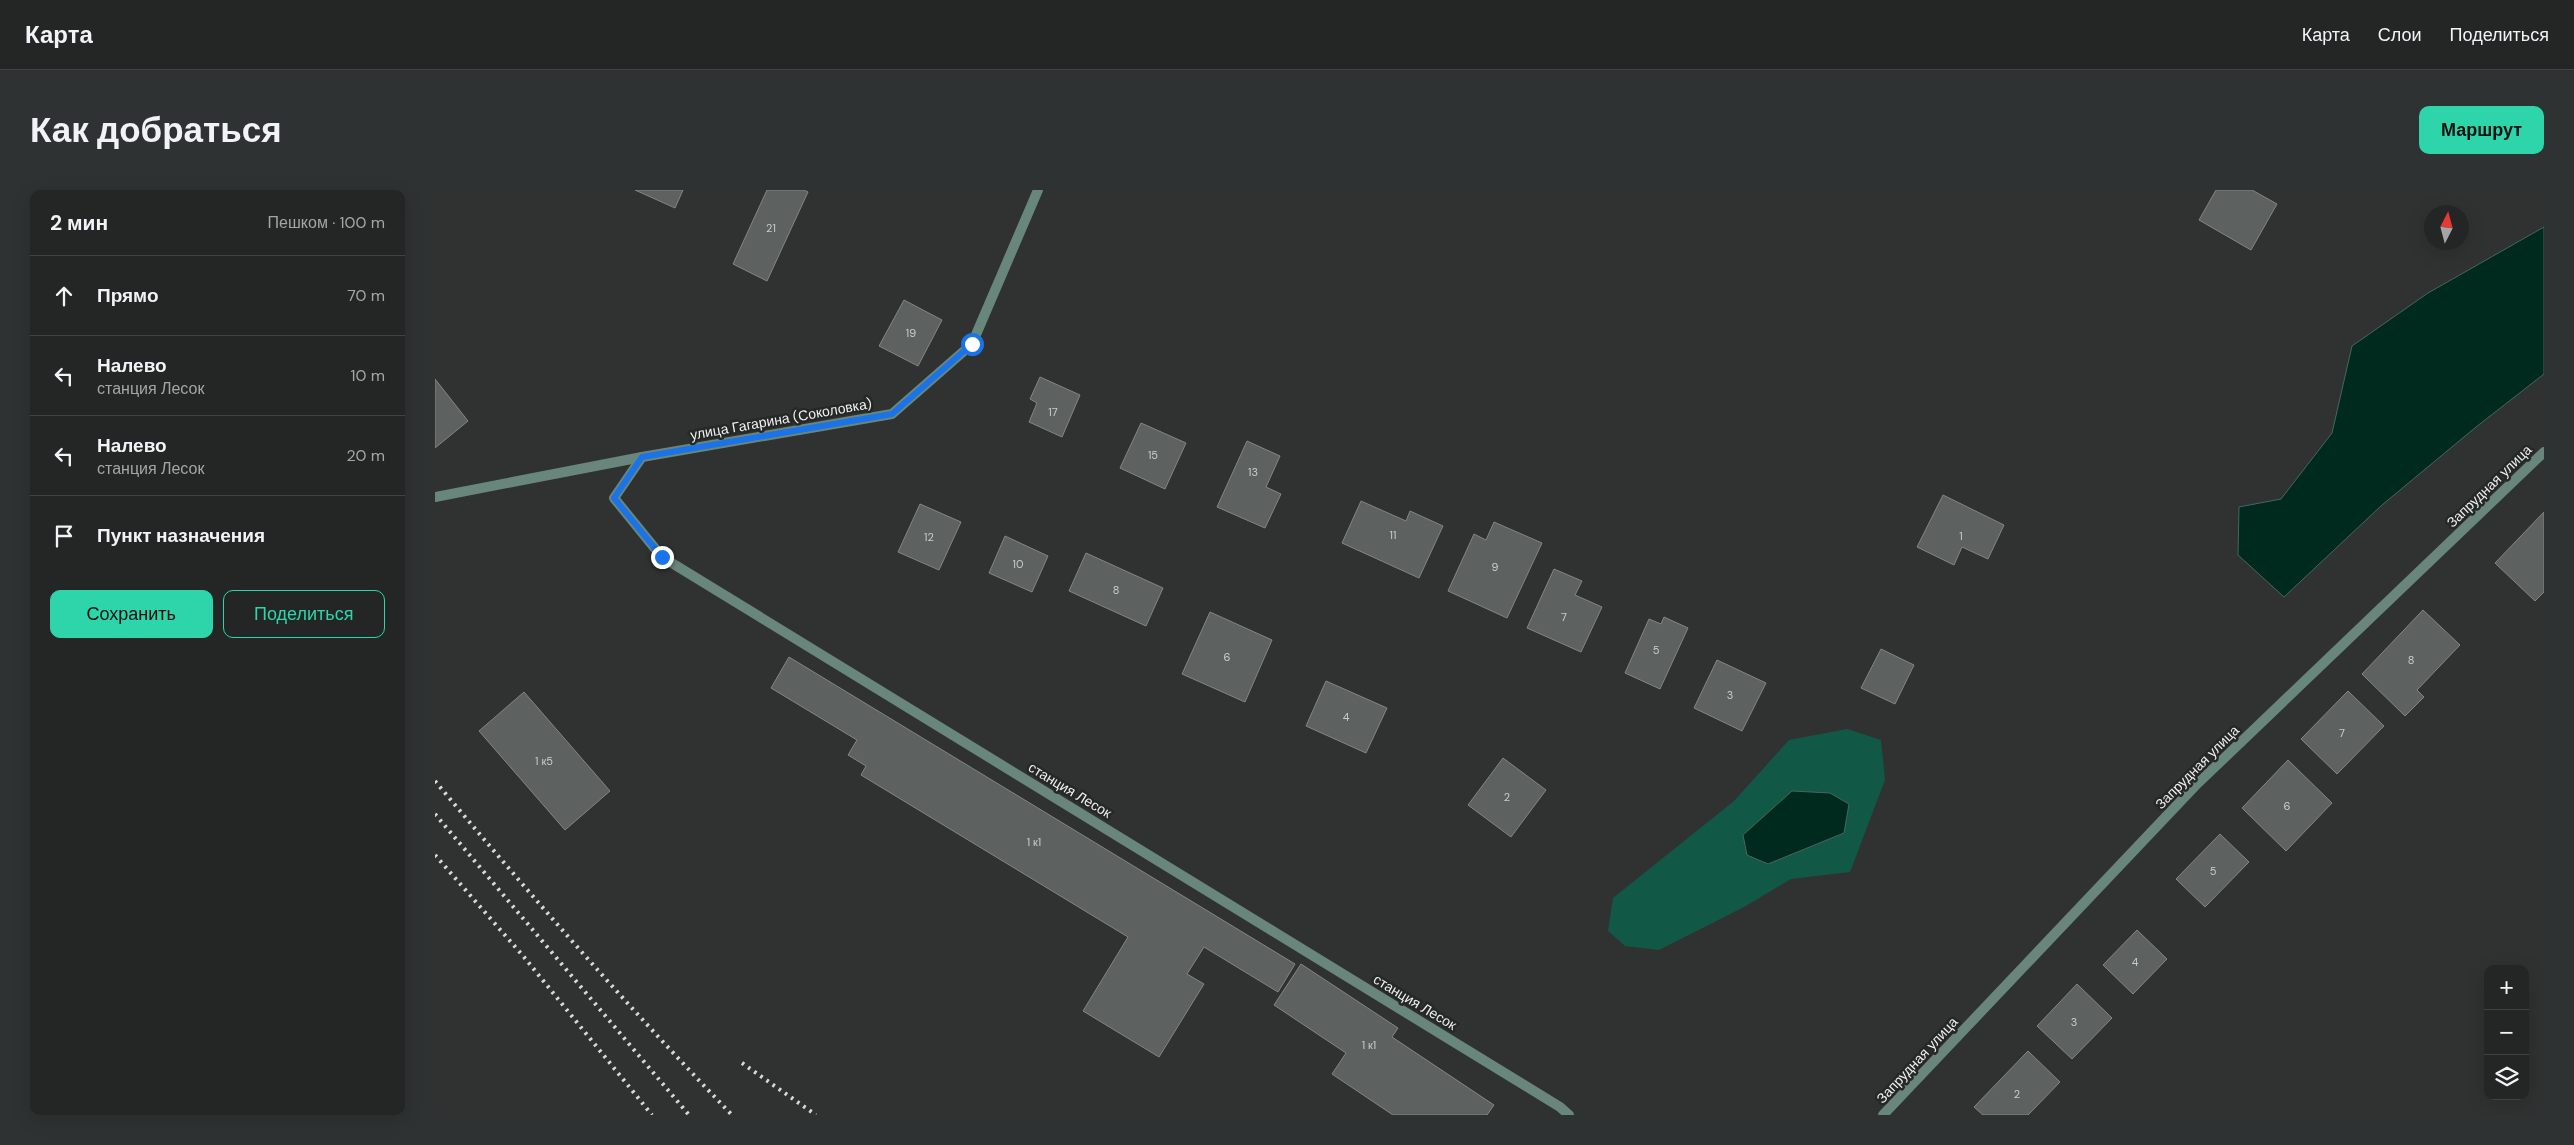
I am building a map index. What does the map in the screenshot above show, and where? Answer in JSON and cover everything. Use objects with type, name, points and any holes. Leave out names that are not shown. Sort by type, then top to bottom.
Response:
[{"type":"street","name":"улица Гагарина (Соколовка)","points":[[435,497],[642,457],[892,414],[972,344],[1038,190]]},
{"type":"street","name":"Запрудная улица","points":[[1883,1115],[2195,786],[2544,452]]},
{"type":"street","name":"станция Лесок","points":[[642,457],[614,498],[662,557],[1552,1102],[1569,1115]]},
{"type":"shaded area","points":[[2544,227],[2544,374],[2476,427],[2382,505],[2284,597],[2238,555],[2239,507],[2281,499],[2332,433],[2352,346],[2428,293]]},
{"type":"shaded area","points":[[1847,729],[1881,740],[1885,780],[1850,872],[1791,879],[1744,907],[1659,950],[1625,946],[1608,931],[1613,898],[1734,801],[1789,740]]},
{"type":"shaded area","points":[[1792,791],[1830,793],[1849,804],[1844,833],[1768,864],[1747,855],[1743,835]]},
{"type":"building","points":[[635,190],[683,190],[675,208]]},
{"type":"building","points":[[767,190],[804,190],[808,192],[767,281],[733,264]]},
{"type":"building","points":[[2216,190],[2252,190],[2277,204],[2251,250],[2199,220]]},
{"type":"building","points":[[904,300],[942,320],[918,366],[879,346]]},
{"type":"building","points":[[1040,377],[1080,395],[1062,437],[1029,422],[1037,403],[1030,399]]},
{"type":"building","points":[[435,379],[468,421],[435,448]]},
{"type":"building","points":[[1141,423],[1186,443],[1165,489],[1120,468]]},
{"type":"building","points":[[1247,441],[1280,456],[1266,487],[1281,494],[1265,528],[1217,507]]},
{"type":"building","points":[[1943,495],[2004,525],[1988,559],[1962,547],[1954,565],[1917,547]]},
{"type":"building","points":[[1361,501],[1406,521],[1410,511],[1443,526],[1419,578],[1342,543]]},
{"type":"building","points":[[920,504],[961,522],[939,570],[898,552]]},
{"type":"building","points":[[2544,512],[2544,592],[2535,601],[2495,563]]},
{"type":"building","points":[[1494,522],[1542,543],[1507,618],[1448,591],[1474,534],[1486,540]]},
{"type":"building","points":[[1005,536],[1048,556],[1032,592],[989,573]]},
{"type":"building","points":[[1086,553],[1163,588],[1146,626],[1069,591]]},
{"type":"building","points":[[1554,569],[1582,581],[1575,595],[1602,607],[1581,652],[1527,628]]},
{"type":"building","points":[[2423,610],[2460,645],[2417,690],[2424,697],[2405,716],[2362,674]]},
{"type":"building","points":[[1210,612],[1272,640],[1245,702],[1182,674]]},
{"type":"building","points":[[1664,617],[1688,628],[1660,689],[1625,673],[1649,619],[1661,624]]},
{"type":"building","points":[[1881,649],[1914,665],[1895,704],[1861,688]]},
{"type":"building","points":[[789,657],[1295,964],[1278,992],[1204,947],[1187,974],[1204,984],[1159,1057],[1083,1011],[1128,937],[861,775],[866,766],[848,755],[857,740],[771,688]]},
{"type":"building","points":[[1717,660],[1766,683],[1742,731],[1694,708]]},
{"type":"building","points":[[1326,681],[1387,708],[1366,753],[1306,726]]},
{"type":"building","points":[[2348,691],[2384,726],[2337,774],[2301,739]]},
{"type":"building","points":[[524,692],[610,791],[565,830],[479,731]]},
{"type":"building","points":[[1503,758],[1546,790],[1511,837],[1468,805]]},
{"type":"building","points":[[2288,760],[2332,803],[2286,851],[2242,808]]},
{"type":"building","points":[[2220,834],[2249,862],[2205,907],[2176,879]]},
{"type":"building","points":[[2137,930],[2167,959],[2133,994],[2103,965]]},
{"type":"building","points":[[1301,964],[1398,1028],[1392,1037],[1494,1105],[1487,1115],[1393,1115],[1332,1074],[1346,1053],[1274,1005]]},
{"type":"building","points":[[2077,984],[2112,1018],[2072,1059],[2037,1026]]},
{"type":"building","points":[[2028,1051],[2060,1082],[2028,1115],[1983,1115],[1974,1107]]},
{"type":"railway","points":[[435,781],[581,951],[732,1115]]},
{"type":"railway","points":[[435,814],[689,1115]]},
{"type":"railway","points":[[435,855],[524,957],[652,1115]]},
{"type":"railway","points":[[742,1063],[816,1115]]},
{"type":"route","points":[[662,557],[614,498],[642,457],[892,414],[972,344]]}]
